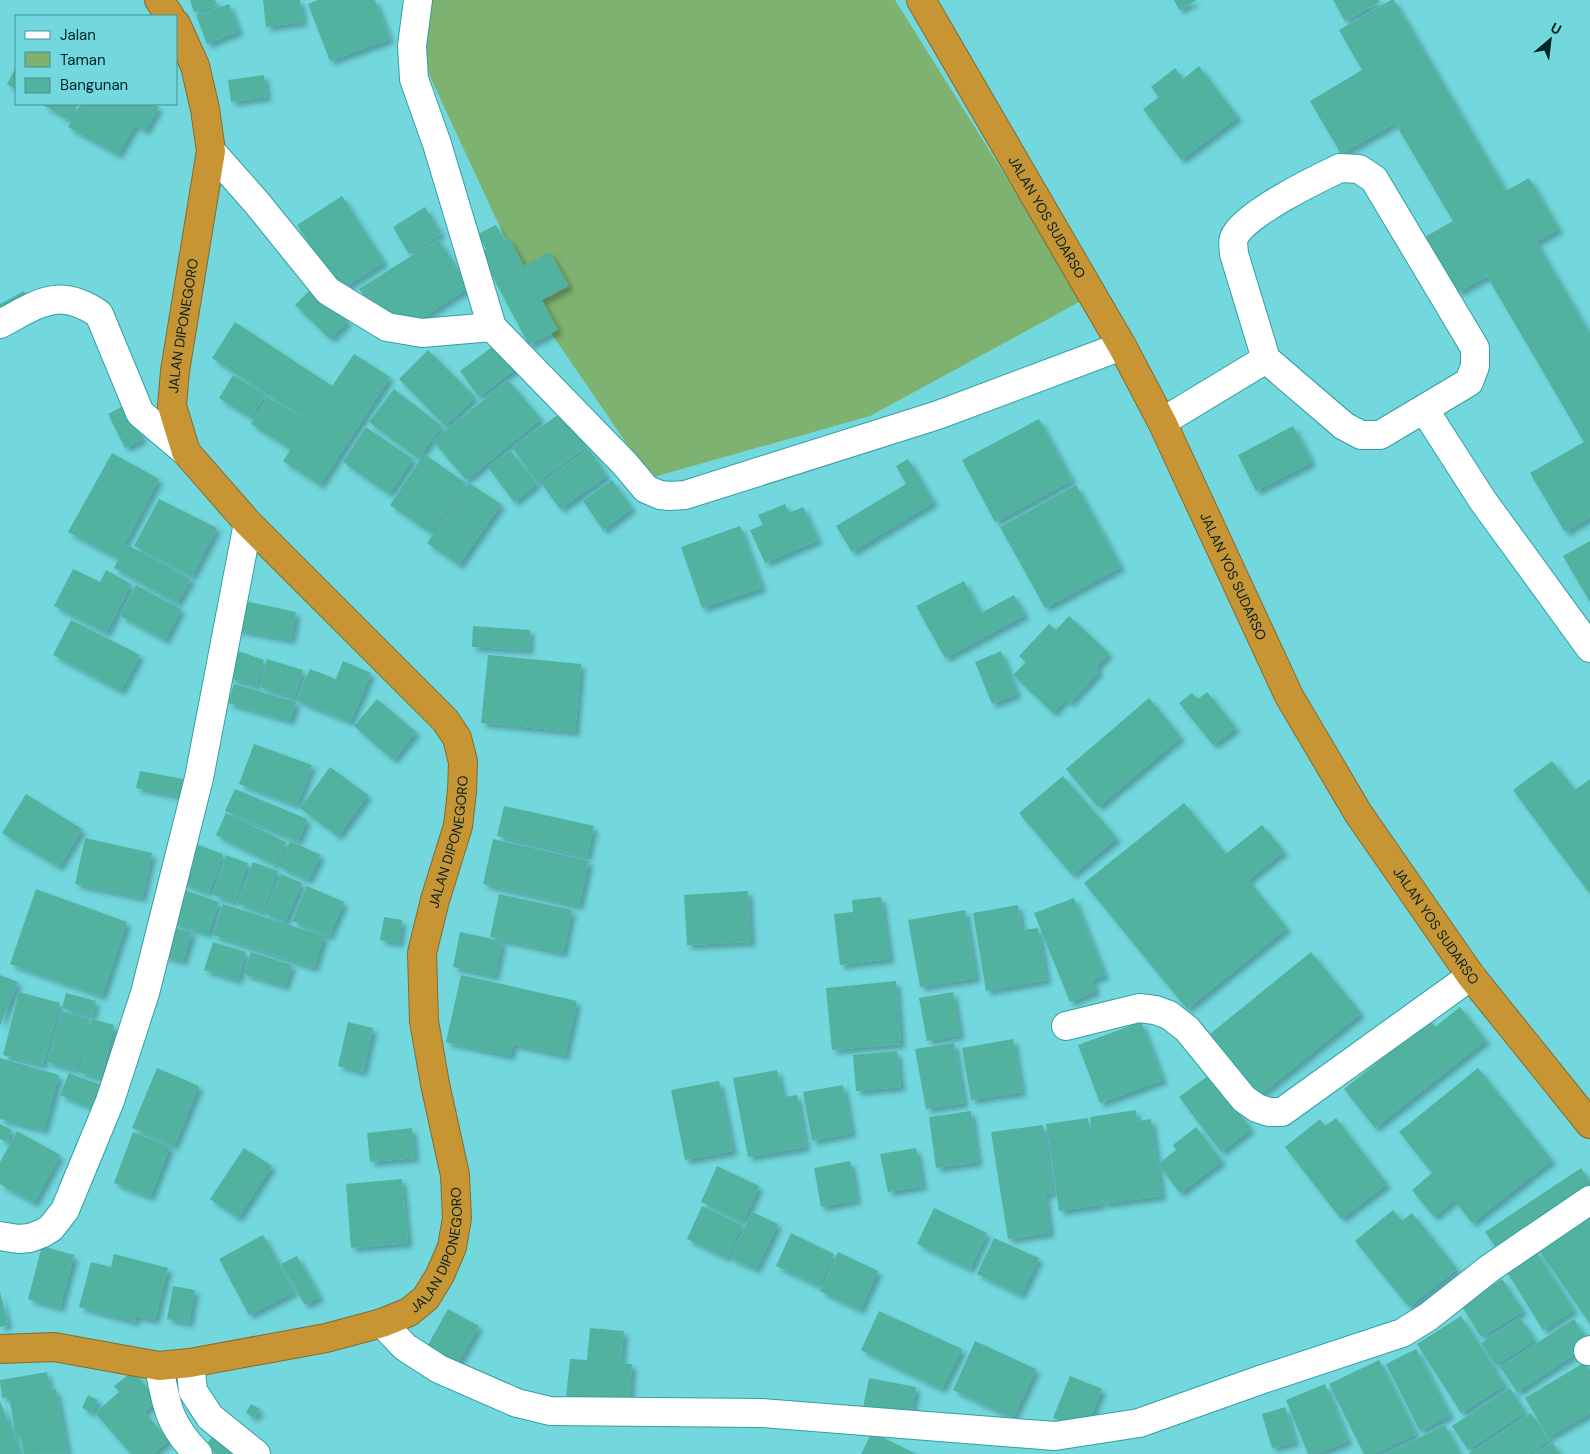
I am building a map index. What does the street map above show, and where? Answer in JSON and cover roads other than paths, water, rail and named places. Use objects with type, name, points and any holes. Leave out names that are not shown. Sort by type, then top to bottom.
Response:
[{"type":"highway","points":[[159,0],[169,15]]},
{"type":"highway","name":"JALAN YOS SUDARSO","points":[[921,0],[1122,346],[1162,422],[1289,696],[1358,813],[1472,976],[1590,1124]]},
{"type":"highway","name":"JALAN DIPONEGORO","points":[[0,1349],[54,1347],[159,1366],[190,1363],[326,1338],[382,1323],[408,1312],[426,1298],[440,1275],[452,1247],[457,1218],[456,1175],[435,1084],[424,1021],[422,953],[435,900],[458,826],[463,762],[457,738],[445,720],[248,523],[186,452],[172,406],[174,380],[211,151],[205,110],[195,66],[178,28]]},
{"type":"street","points":[[418,0],[412,46],[414,79],[437,144],[492,327],[625,464],[646,489],[660,495],[670,496],[694,492],[938,415],[1122,346]]},
{"type":"street","points":[[211,151],[257,203],[328,291],[387,327],[422,333],[492,327]]},
{"type":"street","points":[[1340,168],[1359,169],[1374,179],[1475,348],[1475,366],[1468,382],[1380,435],[1361,435],[1344,426],[1266,359],[1234,254],[1234,238],[1244,223],[1295,191],[1340,168]]},
{"type":"street","points":[[0,324],[44,300],[63,299],[86,305],[99,314],[140,413],[186,452]]},
{"type":"street","points":[[1162,422],[1266,359]]},
{"type":"street","points":[[1424,409],[1483,502],[1590,648]]},
{"type":"street","points":[[0,1236],[18,1239],[30,1238],[51,1228],[64,1210],[110,1101],[145,992],[200,778],[248,523]]},
{"type":"street","points":[[1066,1026],[1139,1008],[1155,1010],[1169,1015],[1187,1029],[1244,1099],[1257,1108],[1269,1112],[1282,1112],[1472,976]]},
{"type":"street","points":[[382,1323],[405,1347],[440,1369],[517,1403],[550,1411],[761,1413],[1055,1436],[1139,1424],[1260,1380],[1402,1334],[1428,1317],[1490,1268],[1590,1200]]},
{"type":"street","points":[[190,1363],[193,1390],[210,1418],[256,1454]]},
{"type":"street","points":[[159,1366],[165,1400],[172,1420],[184,1440],[198,1454]]}]
